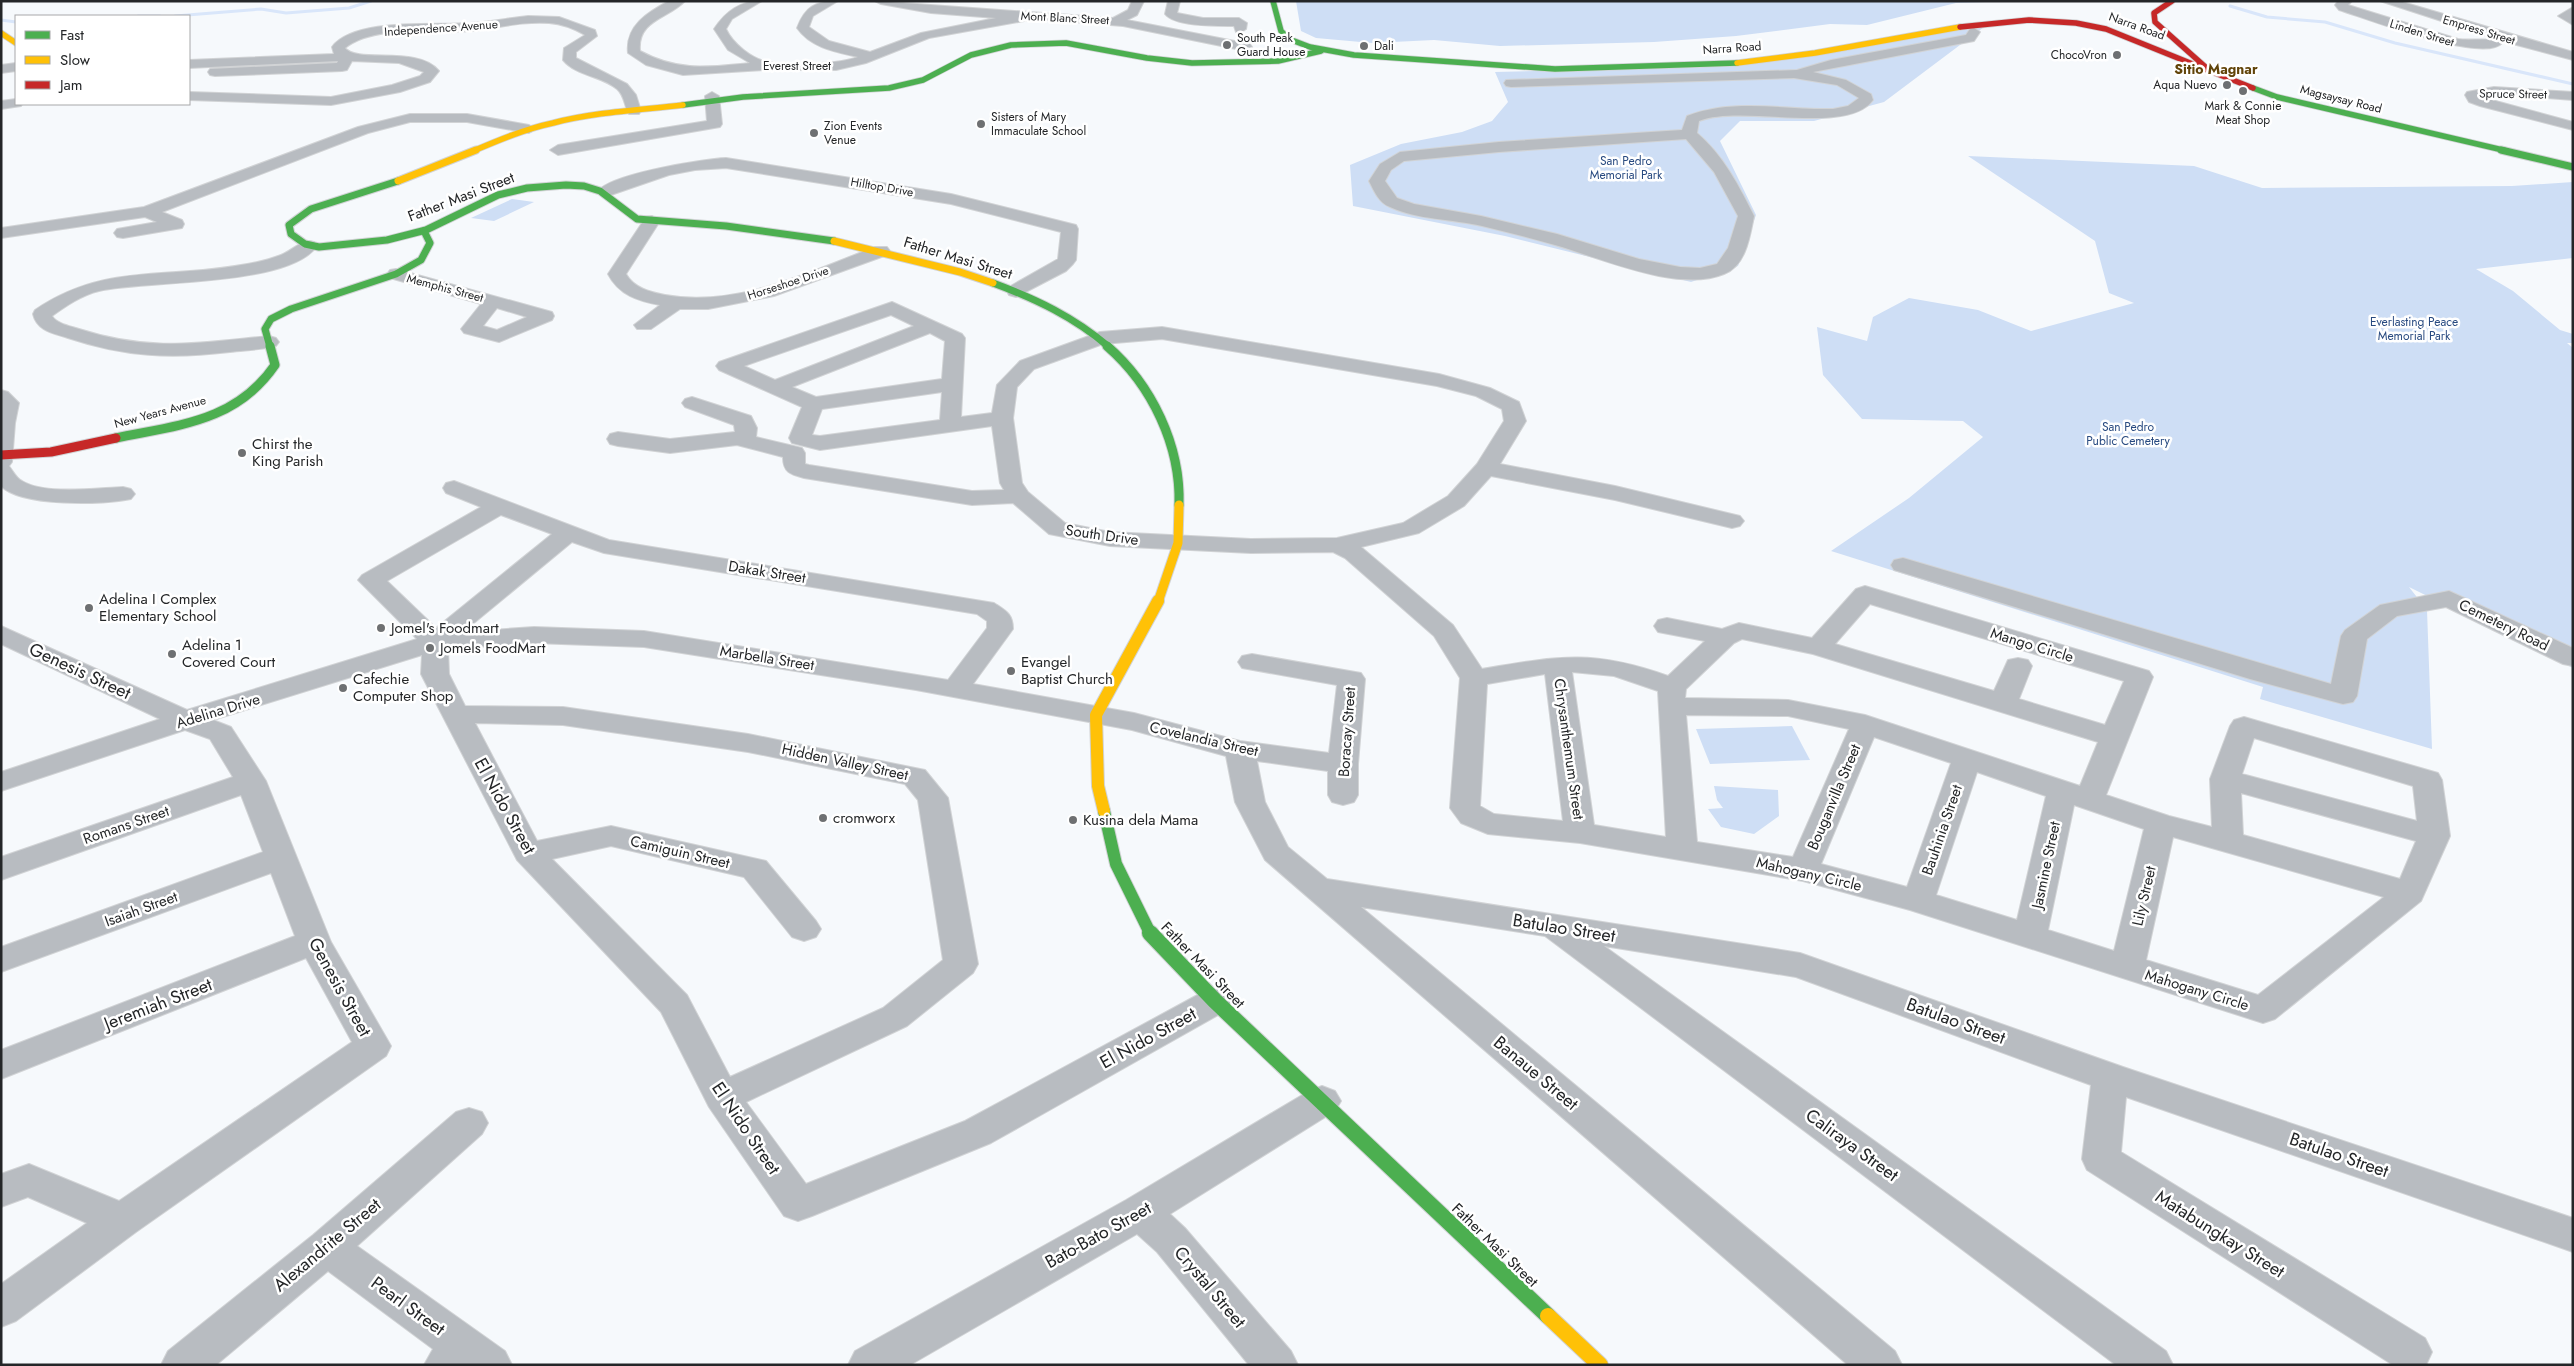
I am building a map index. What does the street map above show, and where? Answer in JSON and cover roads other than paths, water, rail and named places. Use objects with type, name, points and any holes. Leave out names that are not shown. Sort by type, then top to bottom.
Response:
[{"type":"street","name":"Everest Street","points":[[679,1],[660,11],[639,29],[632,45],[634,53],[659,67],[687,72],[766,66],[846,65],[932,33],[1033,16]]},
{"type":"street","points":[[756,1],[728,17],[720,29],[724,40],[747,57],[766,66]]},
{"type":"street","points":[[832,1],[808,14],[803,28],[808,35],[818,41],[869,56]]},
{"type":"street","name":"Mont Blanc Street","points":[[882,1],[913,8],[969,13],[1115,21],[1179,32],[1247,49]]},
{"type":"street","points":[[1115,21],[1133,12],[1138,1]]},
{"type":"street","points":[[1174,1],[1171,14],[1173,16],[1203,22],[1240,25]]},
{"type":"street","points":[[1273,1],[1281,31],[1289,39]]},
{"type":"street","name":"Magsaysay Road","points":[[2172,1],[2154,13],[2155,22],[2195,60],[2210,71],[2291,101],[2573,167]]},
{"type":"street","name":"Linden Street","points":[[2346,1],[2341,5],[2343,8],[2456,43],[2472,45],[2513,40]]},
{"type":"street","name":"Empress Street","points":[[2386,1],[2571,56]]},
{"type":"street","points":[[2416,1],[2445,6]]},
{"type":"street","points":[[2573,11],[2564,16],[2573,21]]},
{"type":"street","name":"Independence Avenue","points":[[190,96],[331,102],[395,89],[425,79],[432,71],[416,63],[397,59],[347,57],[339,52],[338,47],[342,42],[357,36],[390,30],[470,27],[546,19],[563,21],[591,33],[590,36],[570,51],[570,60],[580,69],[615,80],[629,94],[633,109]]},
{"type":"street","name":"Narra Road","points":[[1289,39],[1321,51],[1516,68],[1733,63],[1815,53],[1990,22],[2037,20],[2076,23],[2113,31],[2210,71]]},
{"type":"street","points":[[1179,32],[1203,22]]},
{"type":"street","points":[[1794,74],[1831,64],[1970,38],[1974,32]]},
{"type":"street","points":[[1,33],[14,48]]},
{"type":"street","points":[[1270,42],[1289,39]]},
{"type":"street","points":[[269,342],[171,351],[136,349],[107,344],[52,326],[44,321],[42,314],[75,294],[95,287],[151,278],[253,269],[290,258],[308,246],[291,234],[289,225],[298,217],[325,203],[435,170],[526,128],[633,109],[713,98],[880,86],[920,75],[975,49],[1028,41],[1070,41],[1170,58],[1247,49],[1261,61]]},
{"type":"street","points":[[713,98],[889,88],[923,80],[981,51],[1028,43],[1066,43],[1175,62],[1289,60],[1321,51]]},
{"type":"street","points":[[1897,51],[1924,60]]},
{"type":"street","points":[[2544,62],[2571,56]]},
{"type":"street","points":[[190,64],[224,63],[216,72],[342,67],[347,57]]},
{"type":"street","points":[[1733,63],[1747,74]]},
{"type":"street","points":[[1,70],[15,67]]},
{"type":"street","points":[[1511,82],[1794,74],[1832,80],[1856,89],[1866,97],[1866,100],[1852,109],[1829,113],[1755,111],[1705,114],[1692,119],[1689,134]]},
{"type":"street","points":[[1832,80],[1859,75]]},
{"type":"street","name":"Spruce Street","points":[[2573,96],[2514,92],[2479,92],[2472,95],[2474,99],[2485,104],[2573,126]]},
{"type":"street","points":[[558,150],[715,124],[713,98]]},
{"type":"street","points":[[1,105],[15,103]]},
{"type":"street","points":[[2534,116],[2573,115]]},
{"type":"street","points":[[1,233],[147,212],[363,130],[410,118],[467,118],[526,128]]},
{"type":"street","points":[[1689,134],[1700,143],[1727,180],[1746,216],[1739,242],[1728,265],[1718,271],[1699,274],[1658,269],[1582,249],[1553,238],[1480,221],[1397,205],[1384,196],[1377,181],[1384,167],[1400,157],[1499,147],[1689,134]]},
{"type":"street","name":"Hilltop Drive","points":[[605,192],[670,169],[704,163],[726,163],[951,199],[1070,229],[1067,260],[1060,267],[1016,291]]},
{"type":"street","name":"Father Masi Street","points":[[308,246],[344,244],[424,231],[475,205],[508,192],[551,185],[586,186],[605,192],[624,214],[652,221],[777,232],[881,251],[985,279],[1016,291],[1061,314],[1100,338],[1127,364],[1149,395],[1172,444],[1180,490],[1178,543],[1157,605],[1096,715],[1098,786],[1116,864],[1150,933],[1215,1001],[1322,1100],[1600,1365]]},
{"type":"street","points":[[107,235],[176,224],[147,212]]},
{"type":"street","name":"Horseshoe Drive","points":[[652,221],[617,274],[621,282],[639,295],[673,305],[744,297],[881,251]]},
{"type":"street","name":"New Years Avenue","points":[[2,460],[62,450],[188,421],[223,409],[248,397],[267,380],[275,365],[265,329],[271,319],[327,296],[396,274],[421,260],[430,243],[424,231]]},
{"type":"street","points":[[13,248],[79,239]]},
{"type":"street","name":"Memphis Street","points":[[396,274],[493,301]]},
{"type":"street","points":[[644,325],[673,305]]},
{"type":"street","points":[[950,424],[955,338],[892,308],[726,366],[814,404],[951,384]]},
{"type":"street","points":[[774,387],[929,327]]},
{"type":"street","name":"South Drive","points":[[1154,333],[1191,336],[1439,380],[1483,392],[1512,406],[1515,421],[1486,468],[1456,501],[1411,528],[1337,545],[1251,546],[1110,540],[1057,528],[1019,496],[1012,484],[1002,418],[1007,385],[1027,365],[1100,338],[1154,333]]},
{"type":"street","points":[[1,396],[9,403],[4,423],[2,460],[12,485],[32,491],[62,494],[123,494]]},
{"type":"street","points":[[692,403],[743,421],[746,428],[745,438]]},
{"type":"street","points":[[814,404],[800,438],[820,443],[1002,418]]},
{"type":"street","points":[[618,438],[670,446],[693,442],[745,438],[753,444],[794,453],[794,467],[804,471],[972,498],[1019,496]]},
{"type":"street","points":[[1486,468],[1606,491],[1732,521]]},
{"type":"street","name":"Dakak Street","points":[[454,488],[501,504],[604,546],[985,608],[1000,618],[1000,629],[955,689]]},
{"type":"street","points":[[501,504],[371,580],[435,642],[570,532]]},
{"type":"street","points":[[1337,545],[1354,553],[1444,631],[1474,678],[1558,666],[1594,665],[1618,669],[1672,697],[1788,708],[1865,724],[2161,824],[2228,841],[2410,893]]},
{"type":"street","name":"Cemetery Road","points":[[1903,565],[2241,668],[2343,696],[2354,636],[2389,610],[2449,599],[2573,658]]},
{"type":"street","name":"Mango Circle","points":[[1818,646],[1866,594],[2140,677],[2114,737],[2076,796]]},
{"type":"street","points":[[1667,626],[1725,637]]},
{"type":"street","points":[[1682,849],[1672,697],[1725,637],[1739,631],[1818,646],[2114,737]]},
{"type":"street","name":"Genesis Street","points":[[1,634],[185,720],[221,733],[251,781],[314,942],[373,1046],[122,1220],[1,1308]]},
{"type":"street","name":"Marbella Street","points":[[435,642],[534,635],[644,639],[955,689],[1096,715]]},
{"type":"street","name":"El Nido Street","points":[[435,642],[435,674],[528,853],[674,1004],[722,1097],[798,1204],[978,1132],[1215,1001]]},
{"type":"street","name":"Adelina Drive","points":[[2,780],[185,720],[435,642]]},
{"type":"street","name":"Boracay Street","points":[[1252,662],[1350,679],[1343,764],[1343,795]]},
{"type":"street","name":"Chrysanthemum Street","points":[[1558,666],[1580,833]]},
{"type":"street","points":[[2003,703],[2018,666]]},
{"type":"street","name":"Mahogany Circle","points":[[1474,678],[1465,808],[1472,816],[1488,824],[1580,833],[1803,870],[1918,902],[2263,1010],[2410,893],[2434,836]]},
{"type":"street","name":"Hidden Valley Street","points":[[455,714],[563,716],[683,735],[748,742],[915,777],[933,798],[961,964],[895,1017],[722,1097]]},
{"type":"street","name":"Covelandia Street","points":[[1096,715],[1134,722],[1240,750],[1343,764]]},
{"type":"street","name":"Bouganvilla Street","points":[[1803,870],[1865,724]]},
{"type":"street","points":[[2225,779],[2434,836],[2426,780],[2244,726],[2225,779],[2228,841]]},
{"type":"street","name":"Banaue Street","points":[[1240,750],[1250,802],[1276,853],[1320,888],[1880,1365]]},
{"type":"street","name":"Bauhinia Street","points":[[1918,902],[1967,758]]},
{"type":"street","name":"Romans Street","points":[[1,869],[251,781]]},
{"type":"street","name":"Jasmine Street","points":[[2030,938],[2076,796]]},
{"type":"street","name":"Lily Street","points":[[2127,968],[2161,824]]},
{"type":"street","name":"Camiguin Street","points":[[528,853],[611,836],[754,869],[804,929]]},
{"type":"street","name":"Isaiah Street","points":[[1,960],[280,858]]},
{"type":"street","name":"Batulao Street","points":[[1320,888],[1800,965],[2110,1077],[2573,1235]]},
{"type":"street","name":"Caliraya Street","points":[[1552,926],[2151,1365]]},
{"type":"street","name":"Jeremiah Street","points":[[1,1065],[314,942]]},
{"type":"street","name":"Matabungkay Street","points":[[2110,1077],[2101,1159],[2411,1353]]},
{"type":"street","name":"Bato-Bato Street","points":[[870,1365],[1140,1212],[1322,1100]]},
{"type":"street","name":"Alexandrite Street","points":[[183,1365],[327,1247],[469,1124]]},
{"type":"street","points":[[1,1191],[29,1180],[122,1220]]},
{"type":"street","name":"Crystal Street","points":[[1140,1212],[1171,1240],[1266,1362]]},
{"type":"street","name":"Pearl Street","points":[[327,1247],[467,1359]]},
{"type":"waterway","points":[[187,15],[261,9],[286,13],[349,8],[371,1]]},
{"type":"waterway","points":[[2230,6],[2267,17],[2325,22],[2395,43],[2573,84]]},
{"type":"waterway","points":[[1,20],[15,22]]},
{"type":"place","name":"South Peak Guard House","points":[[1227,45]]},
{"type":"place","name":"Dali","points":[[1364,46]]},
{"type":"place","name":"ChocoVron","points":[[2117,55]]},
{"type":"place","name":"Aqua Nuevo","points":[[2227,85]]},
{"type":"place","name":"Mark & Connie Meat Shop","points":[[2243,91]]},
{"type":"place","name":"Sisters of Mary Immaculate School","points":[[981,124]]},
{"type":"place","name":"Zion Events Venue","points":[[814,133]]},
{"type":"place","name":"Chirst the King Parish","points":[[242,453]]},
{"type":"place","name":"Adelina I Complex Elementary School","points":[[89,608]]},
{"type":"place","name":"Jomel's Foodmart","points":[[381,628]]},
{"type":"place","name":"Jomels FoodMart","points":[[430,648]]},
{"type":"place","name":"Adelina 1 Covered Court","points":[[172,654]]},
{"type":"place","name":"Evangel Baptist Church","points":[[1011,671]]},
{"type":"place","name":"Cafechie Computer Shop","points":[[343,688]]},
{"type":"place","name":"cromworx","points":[[823,818]]},
{"type":"place","name":"Kusina dela Mama","points":[[1073,820]]},
{"type":"district","name":"Sitio Magnar","points":[[2216,69]]},
{"type":"park label","name":"San Pedro Memorial Park","points":[[1626,168]]},
{"type":"park label","name":"Everlasting Peace Memorial Park","points":[[2414,329]]},
{"type":"park label","name":"San Pedro Public Cemetery","points":[[2128,434]]}]
